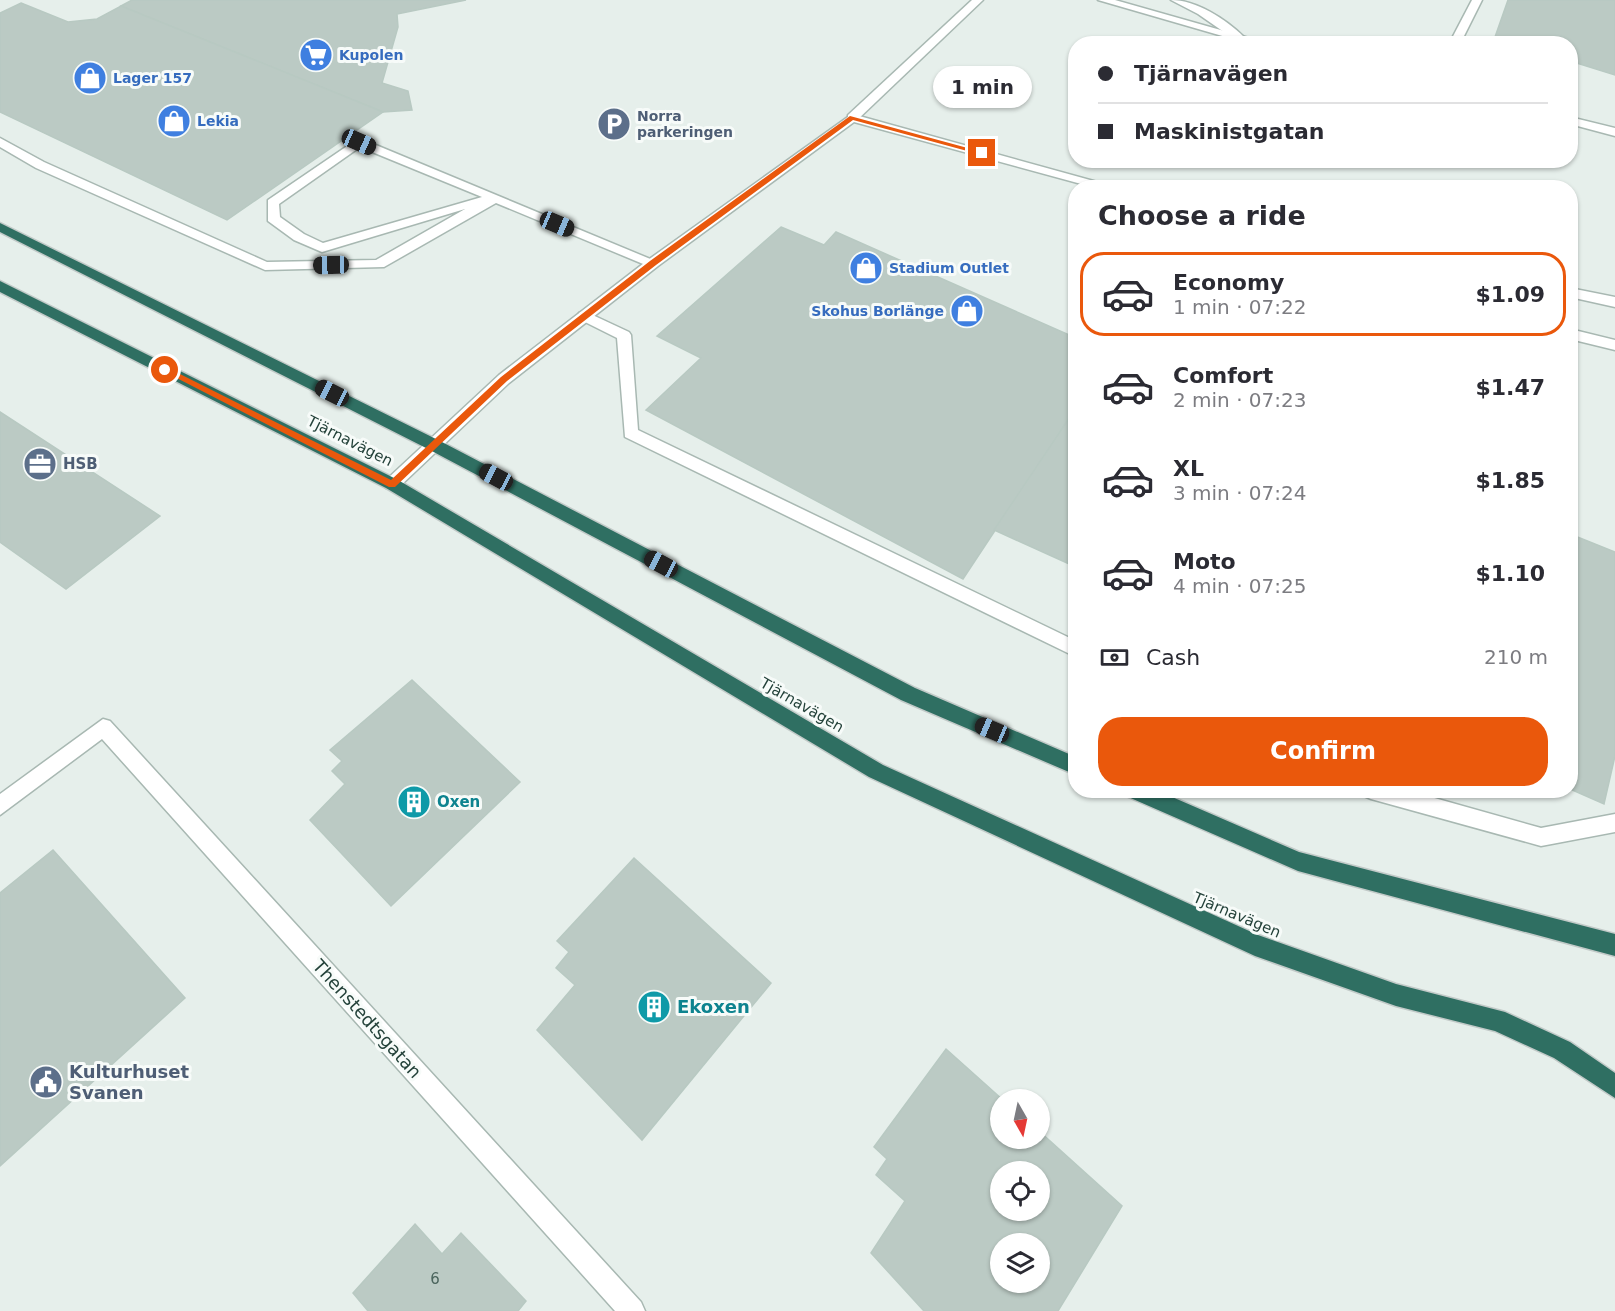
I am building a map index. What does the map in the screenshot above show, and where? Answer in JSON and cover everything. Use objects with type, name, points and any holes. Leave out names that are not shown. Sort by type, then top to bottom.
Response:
[{"type":"highway","points":[[0,227],[434,445],[908,694],[1068,763]]},
{"type":"highway","name":"Tjärnavägen","points":[[0,286],[392,484],[876,771],[1254,945],[1396,995],[1497,1020],[1562,1050],[1615,1087]]},
{"type":"highway","points":[[1152,798],[1298,861],[1615,945]]},
{"type":"street","points":[[392,484],[504,379],[653,263],[852,118],[978,0]]},
{"type":"street","points":[[1103,0],[1234,36]]},
{"type":"street","points":[[1176,0],[1202,12],[1237,36]]},
{"type":"street","points":[[1458,36],[1477,0]]},
{"type":"street","points":[[852,118],[1083,180]]},
{"type":"street","points":[[1578,122],[1615,132]]},
{"type":"street","points":[[0,142],[40,165],[265,266],[378,264],[495,198]]},
{"type":"street","points":[[495,198],[443,209],[382,231],[322,248],[299,237],[273,218],[273,203],[359,142],[653,263]]},
{"type":"street","points":[[1578,294],[1615,302]]},
{"type":"street","points":[[584,316],[624,335],[630,433],[1068,646]]},
{"type":"street","points":[[1578,336],[1615,345]]},
{"type":"street","name":"Thenstedtsgatan","points":[[0,806],[102,728],[632,1311]]},
{"type":"street","points":[[1400,798],[1541,837],[1615,823]]},
{"type":"building","name":"Kupolen","points":[[132,0],[466,0],[397,14],[398,27],[382,83],[408,91],[412,110],[383,112],[121,6]]},
{"type":"building","points":[[1508,0],[1615,0],[1615,75],[1578,63],[1578,36],[1495,36]]},
{"type":"building","name":"Kupolen","points":[[21,3],[68,22],[97,19],[121,6],[383,112],[227,220],[0,112],[0,13]]},
{"type":"building","points":[[781,227],[824,245],[836,232],[1068,334],[1068,420],[963,579],[646,410],[701,358],[657,336]]},
{"type":"building","name":"HSB","points":[[0,412],[160,516],[66,589],[0,542]]},
{"type":"building","points":[[1068,420],[1068,563],[994,530]]},
{"type":"building","points":[[1578,537],[1615,552],[1615,756],[1604,804],[1578,793]]},
{"type":"building","name":"Oxen","points":[[412,680],[520,782],[391,906],[310,820],[345,784],[332,771],[342,761],[330,750]]},
{"type":"building","name":"Kulturhuset Svanen","points":[[53,850],[185,998],[0,1166],[0,893]]},
{"type":"building","name":"Ekoxen","points":[[634,858],[771,983],[642,1140],[537,1030],[575,985],[556,968],[569,952],[557,941]]},
{"type":"building","points":[[946,1049],[991,1089],[990,1149],[1050,1149],[1050,1141],[1122,1206],[1058,1311],[924,1311],[871,1253],[905,1201],[876,1175],[887,1159],[874,1147]]},
{"type":"building","points":[[415,1224],[442,1254],[461,1233],[526,1301],[518,1311],[368,1311],[353,1293]]},
{"type":"place","name":"Kupolen","points":[[316,55]]},
{"type":"place","name":"Lager 157","points":[[90,78]]},
{"type":"place","name":"Lekia","points":[[174,121]]},
{"type":"place","name":"Norra parkeringen","points":[[614,124]]},
{"type":"place","name":"Stadium Outlet","points":[[866,268]]},
{"type":"place","name":"Skohus Borlänge","points":[[967,311]]},
{"type":"place","name":"HSB","points":[[40,464]]},
{"type":"place","name":"Oxen","points":[[414,802]]},
{"type":"place","name":"Ekoxen","points":[[654,1007]]},
{"type":"place","name":"Kulturhuset Svanen","points":[[46,1082]]},
{"type":"route","points":[[165,370],[392,484],[504,379],[653,263],[852,118],[982,153]]}]
